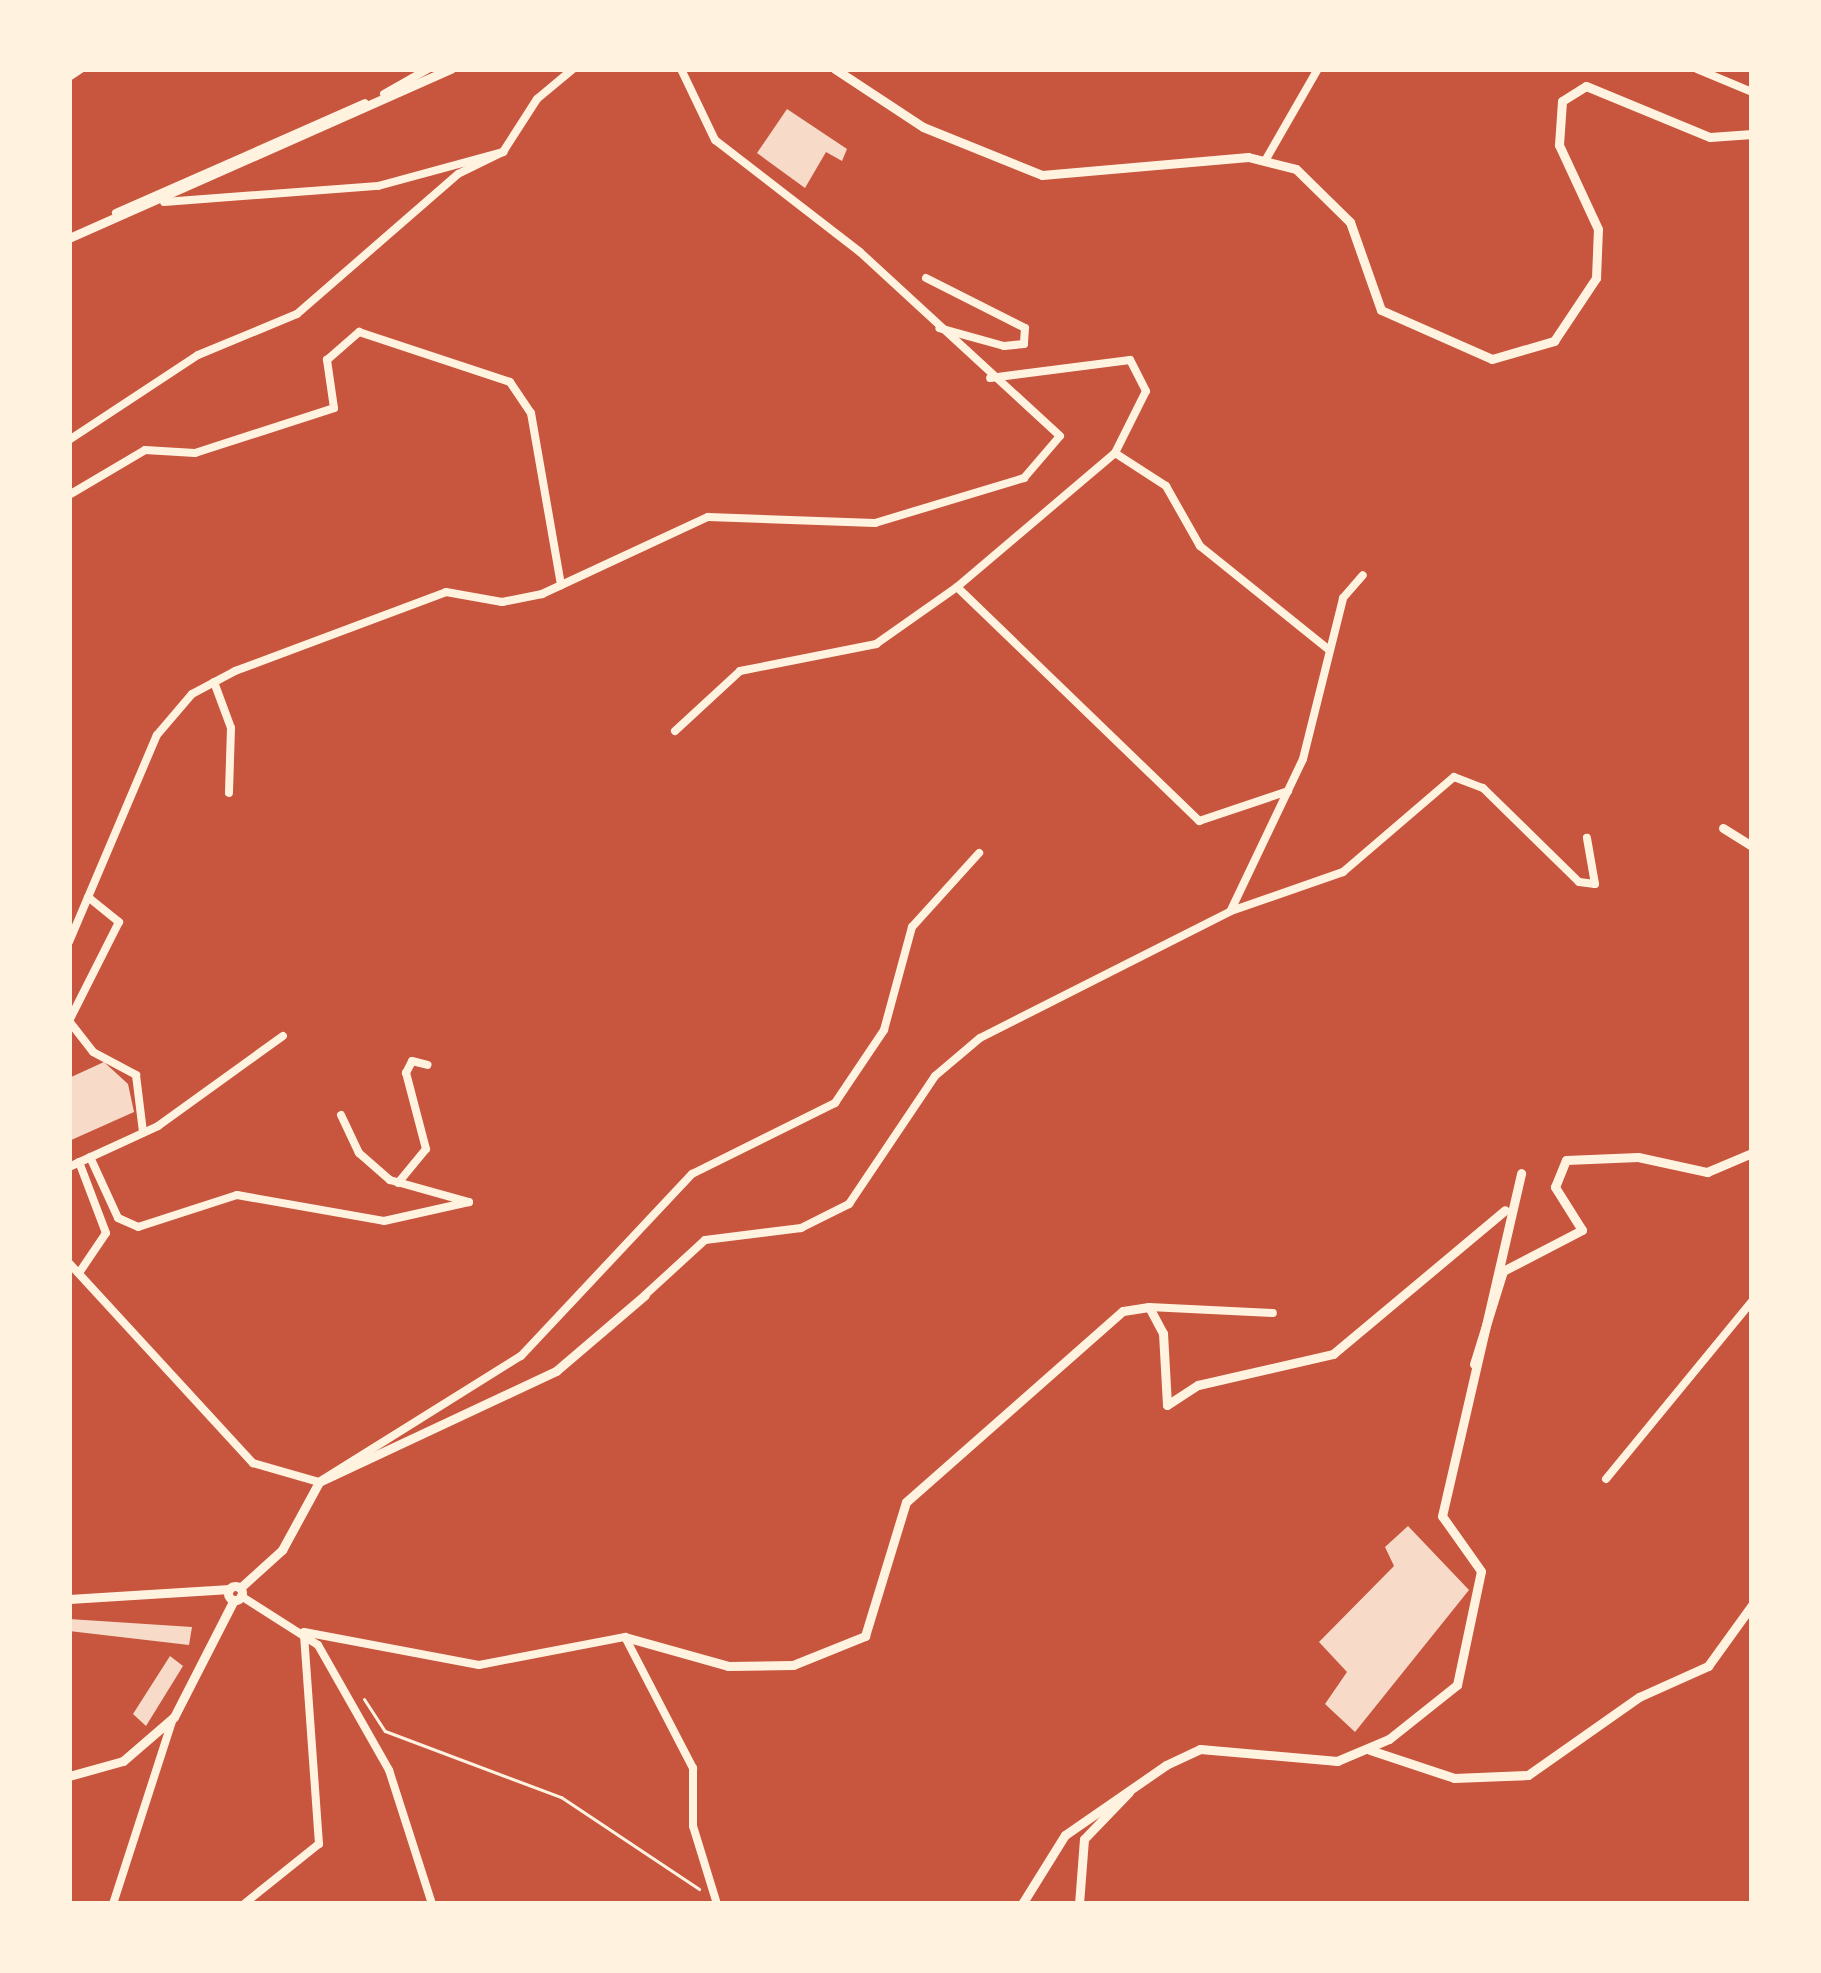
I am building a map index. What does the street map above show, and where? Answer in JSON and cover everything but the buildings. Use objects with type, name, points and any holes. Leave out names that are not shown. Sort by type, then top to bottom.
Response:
[{"type":"street","points":[[69,77],[81,69]]},
{"type":"street","points":[[84,233],[203,167],[428,69]]},
{"type":"street","points":[[69,238],[164,202],[451,69]]},
{"type":"street","points":[[69,440],[198,355],[297,314],[458,175],[503,152],[537,100],[574,69]]},
{"type":"street","points":[[69,942],[157,735],[214,682],[446,592],[502,602],[561,584],[708,517],[875,524],[1024,478],[1060,436],[988,379],[938,328],[716,140],[681,69]]},
{"type":"street","points":[[835,69],[923,127],[1042,176],[1265,161],[1296,169],[1350,222],[1381,310],[1492,359],[1554,341],[1596,278],[1598,229],[1559,145],[1562,101],[1586,86],[1710,137],[1752,134]]},
{"type":"street","points":[[1265,161],[1318,69]]},
{"type":"street","points":[[1697,69],[1752,92]]},
{"type":"street","points":[[164,202],[378,186],[503,152]]},
{"type":"street","points":[[926,278],[1025,328],[1024,344],[1004,346],[938,328]]},
{"type":"street","points":[[69,495],[145,450],[195,452],[334,408],[327,360],[359,332],[510,382],[531,412],[561,584]]},
{"type":"street","points":[[675,730],[740,671],[876,644],[957,587],[1115,453],[1146,391],[1130,360],[988,379]]},
{"type":"street","points":[[1115,453],[1166,486],[1200,546],[1328,649]]},
{"type":"street","points":[[1231,911],[1288,791],[1328,649],[1363,575]]},
{"type":"street","points":[[957,587],[1199,821],[1288,791]]},
{"type":"street","points":[[214,682],[231,728],[229,793]]},
{"type":"street","points":[[69,1263],[253,1463],[319,1482],[556,1371],[705,1240],[801,1228],[849,1204],[935,1076],[980,1038],[1231,911],[1343,872],[1454,777],[1483,788],[1579,882],[1595,884],[1587,838]]},
{"type":"street","points":[[1723,828],[1752,846]]},
{"type":"street","points":[[113,1904],[173,1717],[236,1593],[282,1550],[319,1482],[521,1356],[692,1174],[835,1103],[884,1030],[912,927],[979,853]]},
{"type":"street","points":[[88,897],[119,922],[69,1021],[80,1027],[93,1052],[136,1075],[143,1132]]},
{"type":"street","points":[[79,1273],[106,1233],[74,1165],[143,1132],[283,1036]]},
{"type":"street","points":[[398,1183],[426,1150],[406,1073],[412,1061],[428,1065]]},
{"type":"street","points":[[90,1157],[118,1218],[138,1227],[237,1195],[384,1221],[469,1202],[398,1183],[359,1153],[341,1115]]},
{"type":"street","points":[[1468,1373],[1503,1271],[1582,1230],[1555,1187],[1566,1160],[1592,1154],[1707,1172],[1752,1154]]},
{"type":"street","points":[[1022,1904],[1065,1834],[1141,1780],[1200,1749],[1337,1761],[1370,1750],[1457,1685],[1481,1571],[1442,1516],[1505,1210],[1521,1173]]},
{"type":"street","points":[[1149,1306],[1163,1333],[1167,1405],[1198,1384],[1333,1354],[1505,1210]]},
{"type":"street","points":[[1606,1478],[1752,1301]]},
{"type":"street","points":[[69,1599],[236,1593],[304,1632],[479,1666],[625,1637],[728,1666],[793,1665],[865,1636],[906,1502],[1123,1311],[1149,1306],[1273,1312]]},
{"type":"street","points":[[1370,1750],[1454,1778],[1528,1775],[1639,1696],[1708,1666],[1752,1605]]},
{"type":"street","points":[[244,1904],[319,1844],[304,1632]]},
{"type":"street","points":[[304,1632],[389,1770],[432,1904]]},
{"type":"street","points":[[625,1637],[693,1768],[693,1826],[717,1903]]},
{"type":"street","points":[[69,1776],[123,1761],[173,1717]]},
{"type":"street","points":[[1079,1904],[1084,1839],[1141,1780]]},
{"type":"path","points":[[351,1688],[386,1731],[561,1796],[717,1903]]}]
